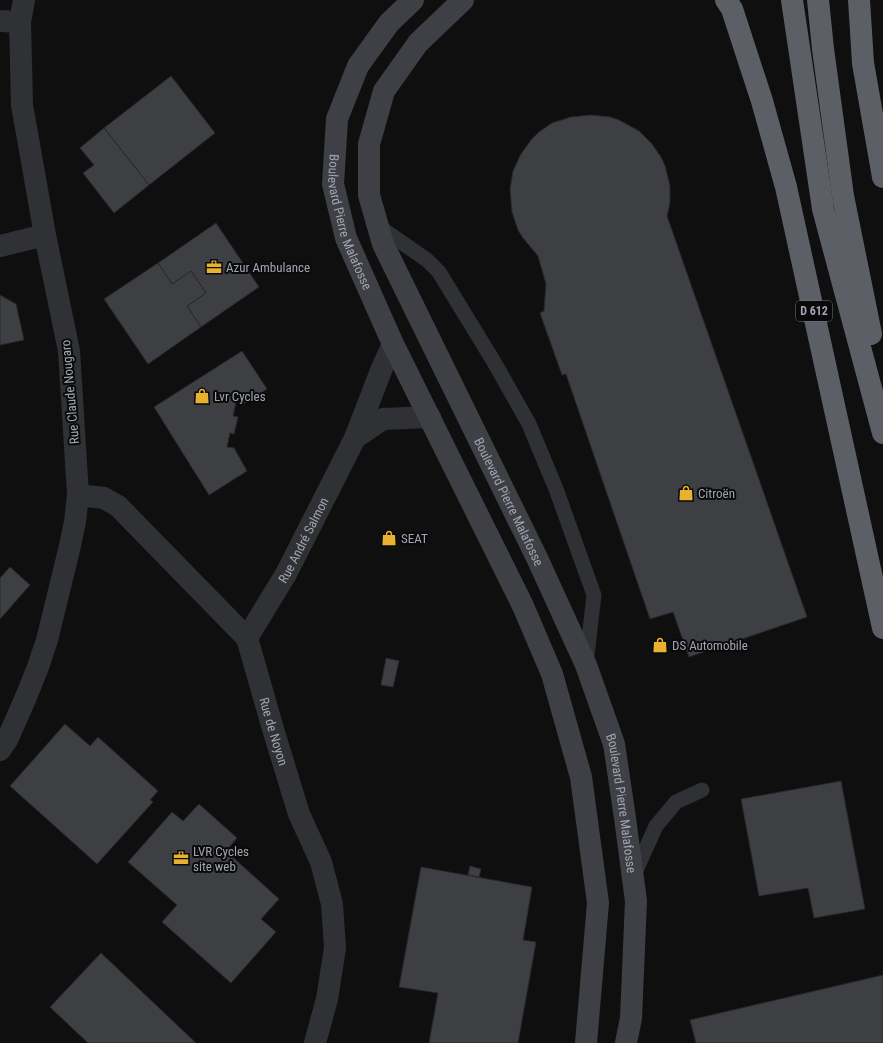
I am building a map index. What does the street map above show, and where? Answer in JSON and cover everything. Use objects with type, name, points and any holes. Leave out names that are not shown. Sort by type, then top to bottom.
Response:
[{"type":"highway","name":"D 612","points":[[726,0],[732,9],[762,101],[786,187],[883,628]]},
{"type":"highway","points":[[792,0],[823,209],[883,433]]},
{"type":"highway","points":[[818,0],[823,49],[843,196],[870,332],[883,388]]},
{"type":"highway","points":[[859,0],[863,63],[883,177]]},
{"type":"street","name":"Rue Claude Nougaro","points":[[0,750],[7,740],[26,697],[47,640],[75,522],[78,494],[69,351],[45,235],[22,106],[10,22],[24,0]]},
{"type":"street","name":"Boulevard Pierre Malafosse","points":[[413,0],[389,23],[358,66],[338,119],[333,184],[346,238],[393,344],[523,606],[549,667],[581,776],[598,903],[586,1043]]},
{"type":"street","name":"Boulevard Pierre Malafosse","points":[[462,0],[418,43],[384,91],[369,144],[369,195],[383,244],[537,558],[586,666],[614,744],[636,901],[631,1018],[626,1043]]},
{"type":"street","points":[[0,246],[45,235]]},
{"type":"street","name":"Rue André Salmon","points":[[246,638],[286,574],[355,438],[382,368],[393,344]]},
{"type":"street","name":"Rue André Salmon","points":[[355,438],[382,418],[430,417]]},
{"type":"street","name":"Rue de Noyon","points":[[78,494],[104,498],[118,506],[246,638],[299,814],[321,862],[332,904],[335,948],[327,999],[315,1043]]},
{"type":"lane","points":[[378,226],[427,260],[439,272],[494,362],[529,424],[556,489],[594,595],[586,666]]},
{"type":"lane","points":[[633,878],[656,826],[676,802],[702,790]]},
{"type":"building","points":[[171,76],[215,133],[149,185],[104,128]]},
{"type":"building","name":"Citroën","points":[[591,115],[610,117],[619,120],[639,131],[652,144],[665,166],[670,186],[670,203],[667,216],[807,617],[689,657],[673,612],[650,619],[566,374],[562,375],[540,313],[544,311],[546,284],[538,256],[518,230],[512,212],[510,189],[513,171],[521,154],[531,140],[552,123],[571,117]]},
{"type":"building","points":[[104,128],[149,185],[114,213],[83,173],[94,165],[80,148]]},
{"type":"building","points":[[216,223],[259,287],[201,327],[187,306],[206,293],[191,271],[172,284],[158,263]]},
{"type":"building","points":[[158,263],[172,284],[191,271],[206,293],[187,306],[201,327],[148,364],[104,299]]},
{"type":"building","points":[[0,295],[16,304],[24,340],[0,345]]},
{"type":"building","points":[[242,351],[267,389],[243,404],[236,402],[233,416],[238,417],[234,434],[230,433],[227,447],[234,448],[247,471],[209,495],[154,407]]},
{"type":"building","points":[[10,567],[30,585],[0,619],[0,578]]},
{"type":"building","points":[[386,658],[399,661],[393,687],[381,685]]},
{"type":"building","points":[[65,724],[90,746],[98,737],[158,791],[150,800],[153,802],[97,864],[10,786]]},
{"type":"building","points":[[841,781],[865,909],[814,918],[808,888],[759,896],[741,799]]},
{"type":"building","points":[[199,804],[237,838],[226,851],[279,899],[261,919],[276,932],[231,983],[162,922],[177,905],[128,862],[172,812],[183,821]]},
{"type":"building","points":[[470,866],[481,869],[479,877],[468,875]]},
{"type":"building","points":[[421,867],[532,887],[523,940],[536,942],[518,1043],[429,1043],[438,993],[399,987]]},
{"type":"building","points":[[101,953],[196,1043],[88,1043],[50,1007]]},
{"type":"building","points":[[883,975],[883,1043],[696,1043],[690,1020]]},
{"type":"place","name":"Azur Ambulance","points":[[214,267]]},
{"type":"place","name":"Lvr Cycles","points":[[202,396]]},
{"type":"place","name":"Citroën","points":[[686,493]]},
{"type":"place","name":"SEAT","points":[[389,538]]},
{"type":"place","name":"DS Automobile","points":[[660,645]]},
{"type":"place","name":"LVR Cycles site web","points":[[181,858]]}]
